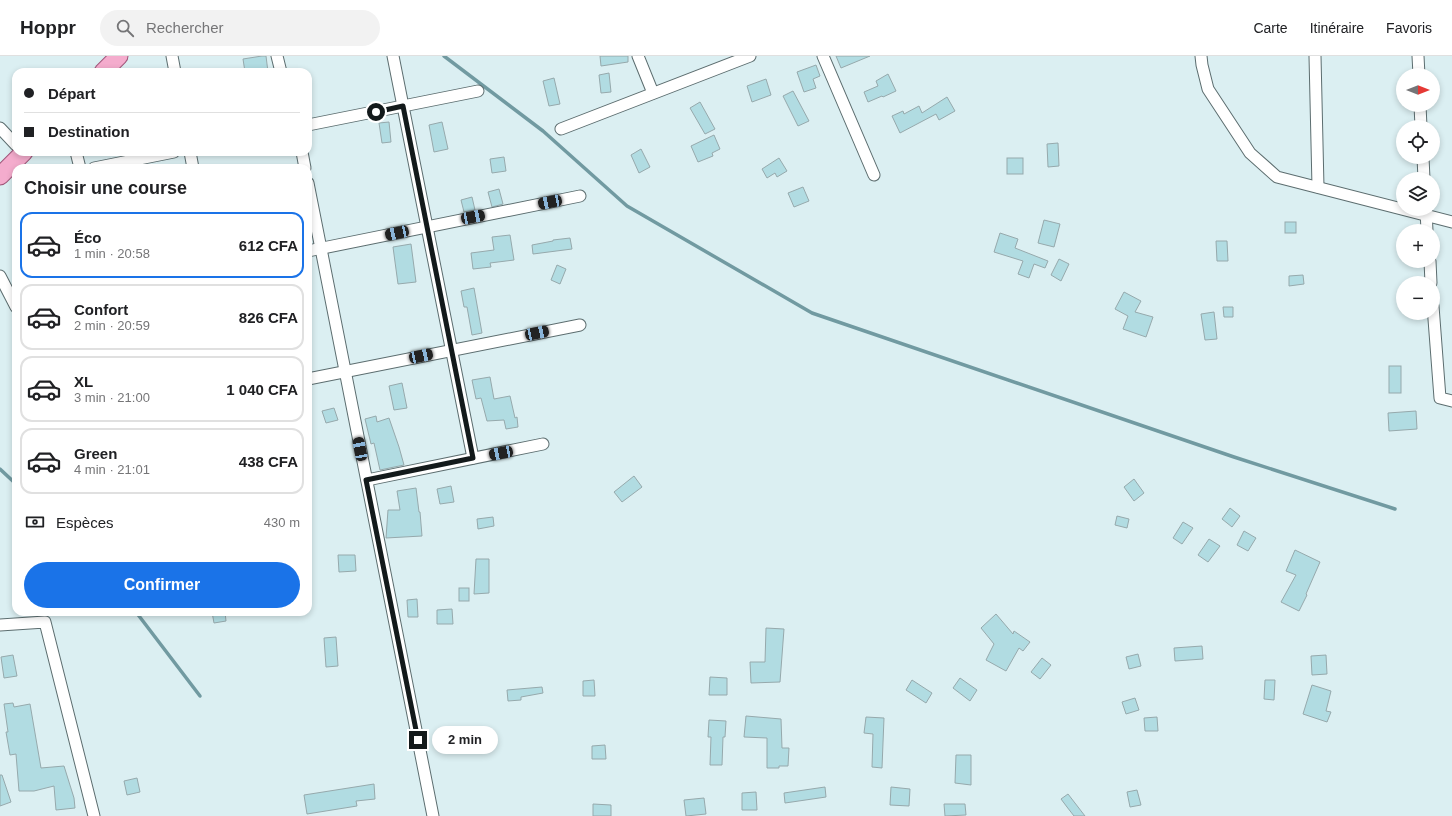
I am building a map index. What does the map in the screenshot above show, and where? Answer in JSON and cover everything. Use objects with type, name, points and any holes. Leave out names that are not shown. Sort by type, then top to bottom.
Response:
[{"type":"main road","points":[[107,68],[119,56]]},
{"type":"main road","points":[[0,176],[16,156]]},
{"type":"street","points":[[172,56],[174,68]]},
{"type":"street","points":[[277,56],[280,68]]},
{"type":"street","points":[[394,56],[473,458]]},
{"type":"street","points":[[638,56],[653,93]]},
{"type":"street","points":[[561,129],[750,56]]},
{"type":"street","points":[[823,56],[874,175]]},
{"type":"street","points":[[1201,56],[1208,89],[1250,153],[1277,177],[1396,205]]},
{"type":"street","points":[[1316,56],[1318,187]]},
{"type":"street","points":[[1418,56],[1419,68]]},
{"type":"street","points":[[312,124],[478,91]]},
{"type":"street","points":[[0,128],[12,141]]},
{"type":"street","points":[[114,164],[154,156]]},
{"type":"street","points":[[312,250],[580,196]]},
{"type":"street","points":[[312,203],[433,816]]},
{"type":"street","points":[[1436,216],[1452,222]]},
{"type":"street","points":[[1,279],[12,300]]},
{"type":"street","points":[[1434,320],[1440,398],[1452,401]]},
{"type":"street","points":[[312,378],[580,324]]},
{"type":"street","points":[[366,480],[543,444]]},
{"type":"street","points":[[0,625],[45,622],[94,816]]},
{"type":"building","points":[[266,56],[268,68],[244,68],[243,59]]},
{"type":"building","points":[[600,56],[628,56],[628,62],[601,66]]},
{"type":"building","points":[[836,56],[870,56],[841,68]]},
{"type":"building","points":[[816,65],[820,76],[813,79],[816,88],[804,92],[797,72]]},
{"type":"building","points":[[609,73],[611,92],[601,93],[599,75]]},
{"type":"building","points":[[888,74],[896,91],[868,102],[864,92],[878,86],[876,81]]},
{"type":"building","points":[[554,78],[560,104],[549,106],[543,81]]},
{"type":"building","points":[[766,79],[771,95],[752,102],[747,86]]},
{"type":"building","points":[[793,91],[809,121],[798,126],[783,96]]},
{"type":"building","points":[[947,97],[955,111],[939,120],[936,114],[900,133],[892,116],[903,111],[904,114],[919,106],[922,113]]},
{"type":"building","points":[[700,102],[715,129],[705,134],[690,108]]},
{"type":"building","points":[[389,122],[391,142],[382,143],[379,123]]},
{"type":"building","points":[[442,122],[448,149],[434,152],[429,125]]},
{"type":"building","points":[[714,135],[720,149],[712,153],[713,156],[698,162],[691,146]]},
{"type":"building","points":[[1058,143],[1059,166],[1048,167],[1047,144]]},
{"type":"building","points":[[641,149],[650,167],[639,173],[631,155]]},
{"type":"building","points":[[504,157],[506,171],[492,173],[490,159]]},
{"type":"building","points":[[779,158],[787,171],[777,177],[775,173],[767,178],[762,169]]},
{"type":"building","points":[[1007,158],[1023,158],[1023,174],[1007,174]]},
{"type":"building","points":[[803,187],[809,201],[794,207],[788,193]]},
{"type":"building","points":[[499,189],[503,204],[492,207],[488,192]]},
{"type":"building","points":[[472,197],[475,210],[464,212],[461,200]]},
{"type":"building","points":[[1044,220],[1060,224],[1054,247],[1038,243]]},
{"type":"building","points":[[1285,222],[1296,222],[1296,233],[1285,233]]},
{"type":"building","points":[[1000,233],[1018,239],[1015,248],[1048,261],[1045,268],[1034,264],[1029,278],[1018,274],[1023,261],[994,252]]},
{"type":"building","points":[[510,235],[514,260],[490,263],[491,267],[473,269],[471,253],[494,250],[492,237]]},
{"type":"building","points":[[570,238],[572,249],[533,254],[532,245]]},
{"type":"building","points":[[1216,241],[1227,241],[1228,261],[1217,261]]},
{"type":"building","points":[[411,244],[416,282],[398,284],[393,247]]},
{"type":"building","points":[[1059,259],[1069,264],[1061,281],[1051,275]]},
{"type":"building","points":[[557,265],[566,269],[560,284],[551,280]]},
{"type":"building","points":[[1303,275],[1304,284],[1289,286],[1289,276]]},
{"type":"building","points":[[474,288],[482,333],[472,335],[467,307],[464,307],[461,291]]},
{"type":"building","points":[[1124,292],[1141,301],[1135,312],[1153,317],[1146,337],[1123,329],[1128,316],[1115,309]]},
{"type":"building","points":[[1223,307],[1233,307],[1233,317],[1224,317]]},
{"type":"building","points":[[1214,312],[1217,339],[1205,340],[1201,314]]},
{"type":"building","points":[[1389,366],[1401,366],[1401,393],[1389,393]]},
{"type":"building","points":[[490,377],[494,399],[510,396],[515,418],[517,417],[518,427],[506,429],[504,420],[487,421],[481,398],[476,399],[472,380]]},
{"type":"building","points":[[402,383],[407,408],[394,410],[389,386]]},
{"type":"building","points":[[334,408],[338,420],[326,423],[322,411]]},
{"type":"building","points":[[1416,411],[1417,429],[1389,431],[1388,413]]},
{"type":"building","points":[[376,416],[377,422],[389,418],[404,465],[380,470],[374,443],[371,444],[365,419]]},
{"type":"building","points":[[634,476],[642,487],[622,502],[614,492]]},
{"type":"building","points":[[1134,479],[1144,493],[1134,501],[1124,487]]},
{"type":"building","points":[[451,486],[454,502],[440,504],[437,489]]},
{"type":"building","points":[[416,488],[422,536],[386,538],[388,510],[400,510],[397,491]]},
{"type":"building","points":[[1230,508],[1240,516],[1232,527],[1222,519]]},
{"type":"building","points":[[1117,516],[1129,519],[1127,528],[1115,525]]},
{"type":"building","points":[[493,517],[494,526],[478,529],[477,519]]},
{"type":"building","points":[[1183,522],[1193,528],[1182,544],[1173,538]]},
{"type":"building","points":[[1244,531],[1256,538],[1248,551],[1237,545]]},
{"type":"building","points":[[1209,539],[1220,546],[1208,562],[1198,555]]},
{"type":"building","points":[[1295,550],[1320,562],[1299,611],[1281,602],[1296,575],[1286,571]]},
{"type":"building","points":[[338,555],[355,555],[356,571],[339,572]]},
{"type":"building","points":[[476,559],[489,559],[489,593],[474,594]]},
{"type":"building","points":[[459,588],[469,588],[469,601],[459,601]]},
{"type":"building","points":[[417,599],[418,617],[408,617],[407,600]]},
{"type":"building","points":[[452,609],[453,624],[437,624],[437,610]]},
{"type":"building","points":[[996,614],[1013,634],[1014,631],[1030,642],[1023,651],[1019,648],[1006,671],[986,660],[994,644],[981,628]]},
{"type":"building","points":[[213,616],[225,616],[226,621],[214,623]]},
{"type":"building","points":[[766,628],[784,629],[780,682],[751,683],[750,662],[765,662]]},
{"type":"building","points":[[336,637],[338,666],[326,667],[324,638]]},
{"type":"building","points":[[1202,646],[1203,659],[1175,661],[1174,648]]},
{"type":"building","points":[[1138,654],[1141,666],[1129,669],[1126,657]]},
{"type":"building","points":[[13,655],[17,676],[4,678],[1,657]]},
{"type":"building","points":[[1326,655],[1327,674],[1312,675],[1311,656]]},
{"type":"building","points":[[1042,658],[1051,665],[1040,679],[1031,672]]},
{"type":"building","points":[[710,677],[727,678],[727,695],[709,695]]},
{"type":"building","points":[[960,678],[977,690],[970,701],[953,688]]},
{"type":"building","points":[[594,680],[595,696],[583,696],[583,681]]},
{"type":"building","points":[[912,680],[932,693],[926,703],[906,690]]},
{"type":"building","points":[[1265,680],[1275,680],[1274,700],[1264,699]]},
{"type":"building","points":[[1312,685],[1331,691],[1326,711],[1331,712],[1327,722],[1303,714]]},
{"type":"building","points":[[542,687],[543,693],[521,697],[521,700],[508,701],[507,690]]},
{"type":"building","points":[[1135,698],[1139,710],[1126,714],[1122,702]]},
{"type":"building","points":[[13,703],[14,707],[30,704],[41,768],[64,766],[74,798],[75,808],[56,810],[54,786],[34,791],[19,791],[16,754],[10,755],[6,732],[8,732],[4,704]]},
{"type":"building","points":[[746,716],[781,719],[782,748],[789,748],[788,766],[767,768],[767,738],[744,737]]},
{"type":"building","points":[[866,717],[884,718],[882,768],[872,767],[873,734],[864,733]]},
{"type":"building","points":[[1157,717],[1158,731],[1145,731],[1144,718]]},
{"type":"building","points":[[709,720],[726,721],[725,737],[723,737],[722,765],[710,765],[711,737],[708,737]]},
{"type":"building","points":[[605,745],[606,759],[592,759],[592,746]]},
{"type":"building","points":[[956,755],[971,755],[971,785],[955,783]]},
{"type":"building","points":[[0,775],[2,775],[11,802],[0,806]]},
{"type":"building","points":[[137,778],[140,792],[127,795],[124,781]]},
{"type":"building","points":[[374,784],[375,799],[356,801],[357,806],[307,814],[304,795]]},
{"type":"building","points":[[825,787],[826,797],[785,803],[784,793]]},
{"type":"building","points":[[891,787],[910,789],[909,806],[890,805]]},
{"type":"building","points":[[1137,790],[1141,805],[1130,807],[1127,792]]},
{"type":"building","points":[[756,792],[757,810],[742,810],[742,793]]},
{"type":"building","points":[[1068,794],[1085,816],[1074,816],[1067,807],[1061,799]]},
{"type":"building","points":[[704,798],[706,814],[686,816],[684,800]]},
{"type":"building","points":[[593,804],[611,805],[611,816],[593,816]]},
{"type":"building","points":[[944,804],[965,804],[966,815],[945,816]]},
{"type":"waterway","points":[[444,56],[543,131],[627,206],[812,313],[1234,457],[1395,509]]},
{"type":"waterway","points":[[0,469],[12,480]]},
{"type":"waterway","points":[[139,616],[200,696]]},
{"type":"route","points":[[376,112],[403,106],[473,458],[366,480],[418,740]]}]
